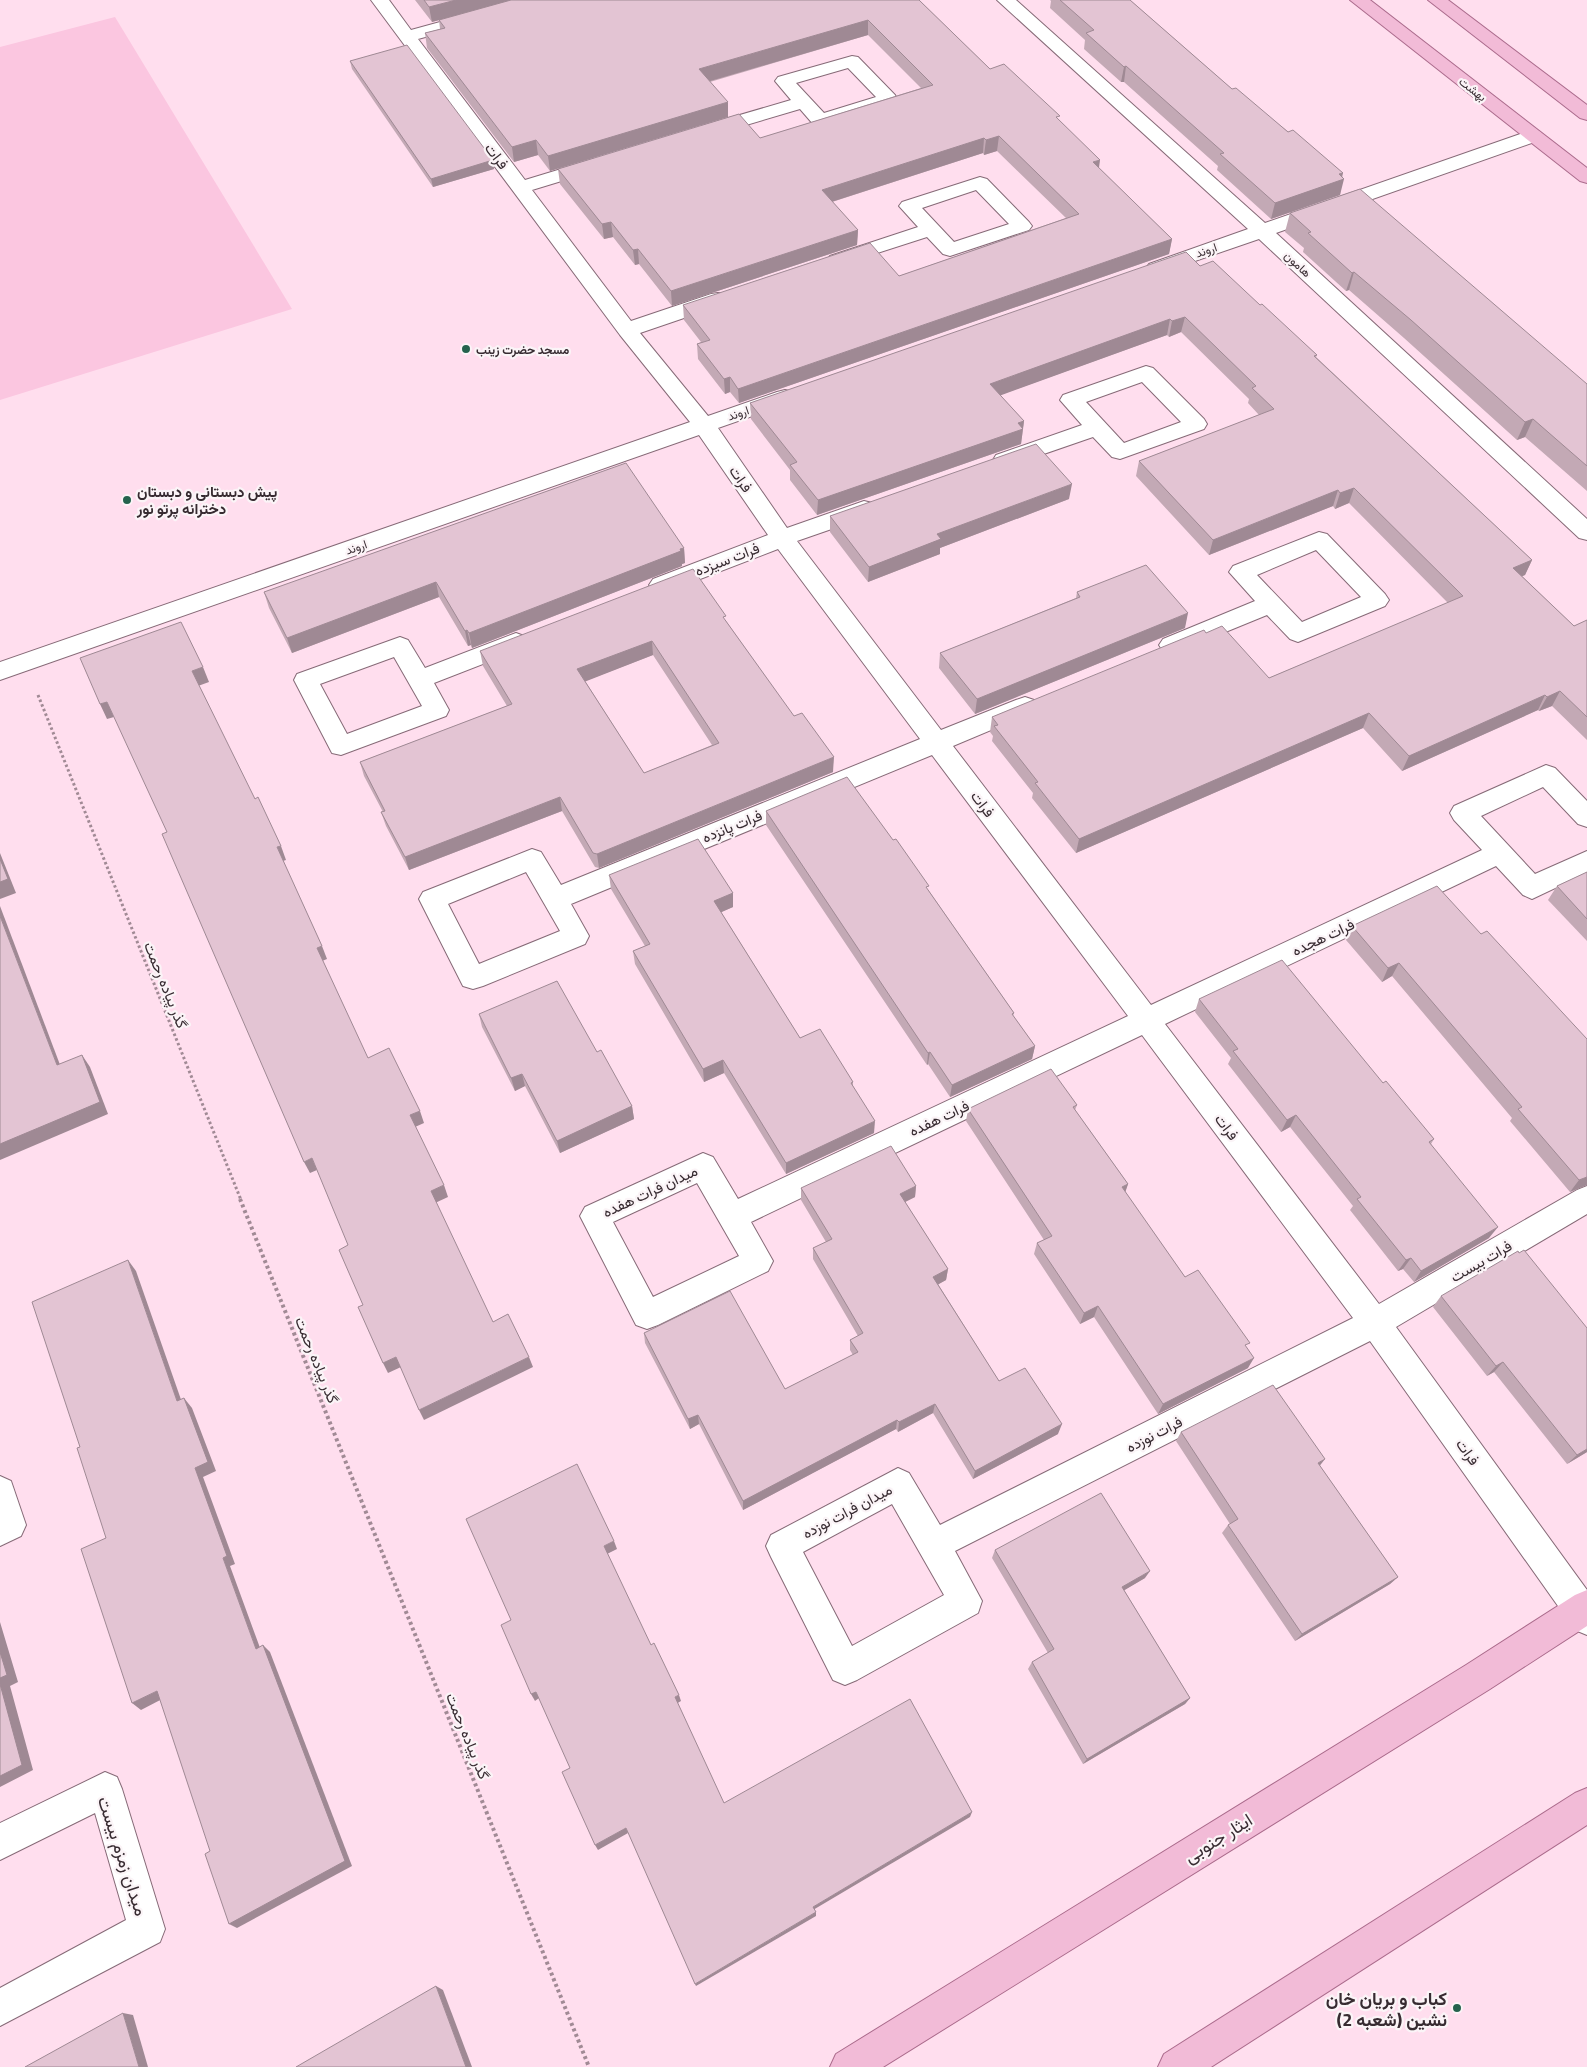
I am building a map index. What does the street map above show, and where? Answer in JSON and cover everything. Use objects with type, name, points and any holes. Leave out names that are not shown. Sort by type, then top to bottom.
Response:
[{"type":"main road","name":"بهشت","points":[[1359,0],[1587,177]]},
{"type":"main road","points":[[1437,0],[1587,114]]},
{"type":"main road","name":"ایثار جنوبی","points":[[848,2067],[1585,1612]]},
{"type":"main road","points":[[1177,2067],[1587,1805]]},
{"type":"street","name":"فرات","points":[[380,0],[627,330],[704,425],[782,538],[1375,1323],[1585,1612]]},
{"type":"street","points":[[408,36],[540,0]]},
{"type":"street","name":"هامون","points":[[1006,0],[1262,231],[1587,532]]},
{"type":"street","points":[[852,61],[888,99],[820,120],[803,102],[784,81],[852,61]]},
{"type":"street","points":[[690,136],[803,102]]},
{"type":"street","name":"اروند","points":[[1141,273],[1533,136]]},
{"type":"street","points":[[521,187],[615,159]]},
{"type":"street","points":[[980,183],[1022,226],[950,250],[931,229],[909,206],[980,183]]},
{"type":"street","points":[[817,267],[931,229]]},
{"type":"street","points":[[627,330],[732,295]]},
{"type":"street","points":[[1146,373],[1196,424],[1120,452],[1097,428],[1071,400],[1146,373]]},
{"type":"street","name":"اروند","points":[[0,671],[807,390]]},
{"type":"street","points":[[986,466],[1097,428]]},
{"type":"street","name":"فرات سیزده","points":[[643,592],[782,538],[884,502]]},
{"type":"street","points":[[1319,540],[1377,600],[1298,633],[1271,604],[1241,572],[1319,540]]},
{"type":"street","points":[[1154,652],[1271,604]]},
{"type":"street","points":[[420,679],[531,636]]},
{"type":"street","points":[[400,646],[420,679],[437,710],[341,746],[306,680],[400,646]]},
{"type":"street","name":"فرات پانزده","points":[[555,899],[1045,697]]},
{"type":"street","points":[[1587,817],[1546,775],[1463,813],[1532,888],[1587,861]]},
{"type":"street","name":"فرات هجده","points":[[1145,1020],[1500,853]]},
{"type":"street","points":[[532,859],[555,899],[576,936],[473,978],[432,899],[532,859]]},
{"type":"street","name":"فرات هفده","points":[[732,1216],[1145,1020]]},
{"type":"street","name":"میدان فرات هفده","points":[[703,1166],[732,1216],[758,1261],[647,1315],[595,1216],[703,1166]]},
{"type":"street","name":"فرات بیست","points":[[1375,1323],[1587,1199]]},
{"type":"street","name":"فرات نوزده","points":[[933,1545],[1375,1323]]},
{"type":"street","name":"میدان فرات نوزده","points":[[898,1484],[933,1545],[966,1601],[846,1668],[782,1546],[898,1484]]},
{"type":"street","points":[[0,1492],[10,1525],[0,1530]]},
{"type":"street","name":"میدان زمزم بیست","points":[[0,1842],[104,1789],[147,1929],[0,2008]]},
{"type":"path","name":"گذر پیاده رحمت","points":[[25,662],[589,2067]]},
{"type":"shaded area","points":[[115,17],[292,309],[0,400],[0,47]]},
{"type":"building","points":[[424,0],[456,0],[429,7]]},
{"type":"building","points":[[511,0],[919,0],[990,69],[1004,64],[1060,116],[1056,117],[1100,160],[1093,162],[1172,239],[738,389],[730,377],[724,379],[697,344],[710,340],[683,305],[870,243],[899,276],[1079,214],[999,136],[986,140],[984,138],[822,190],[858,230],[671,291],[638,249],[633,250],[611,222],[602,224],[558,169],[739,114],[760,138],[933,85],[868,20],[699,69],[728,102],[548,156],[536,140],[512,147],[425,33],[445,28],[439,20]]},
{"type":"building","points":[[1060,0],[1130,0],[1232,89],[1236,88],[1288,132],[1293,130],[1343,173],[1339,174],[1344,179],[1275,203],[1220,154],[1224,153],[1086,33],[1094,30]]},
{"type":"building","points":[[407,45],[493,160],[431,179],[350,61]]},
{"type":"building","points":[[1360,189],[1587,384],[1587,466],[1533,419],[1525,422],[1411,320],[1354,272],[1352,273],[1308,233],[1311,232],[1290,213]]},
{"type":"building","points":[[1186,252],[1200,266],[1213,261],[1260,305],[1262,304],[1317,355],[1314,356],[1532,560],[1513,568],[1574,626],[1587,620],[1587,717],[1560,691],[1547,697],[1545,695],[1409,756],[1369,713],[1079,839],[994,726],[998,725],[992,717],[1204,630],[1206,633],[1222,626],[1269,678],[1463,596],[1354,488],[1340,493],[1338,490],[1213,540],[1139,461],[1274,409],[1252,388],[1256,386],[1185,317],[1172,321],[1170,319],[990,384],[1024,421],[1018,423],[1023,429],[818,500],[790,465],[797,462],[750,403]]},
{"type":"building","points":[[1036,444],[1072,484],[937,534],[941,539],[869,567],[830,516]]},
{"type":"building","points":[[626,463],[684,548],[680,549],[681,551],[469,633],[467,630],[465,631],[436,582],[287,638],[264,592]]},
{"type":"building","points":[[1146,565],[1188,613],[977,699],[940,653],[1080,597],[1077,592]]},
{"type":"building","points":[[693,569],[726,616],[723,617],[794,716],[802,713],[834,757],[597,854],[593,853],[560,797],[405,857],[381,812],[385,811],[360,762],[512,704],[480,651]],"holes":[[[652,641],[719,743],[644,773],[577,669]]]},
{"type":"building","points":[[181,622],[203,667],[192,671],[255,799],[258,797],[281,846],[277,847],[322,946],[317,948],[368,1058],[389,1048],[420,1111],[410,1115],[444,1185],[431,1191],[493,1322],[508,1314],[529,1357],[419,1410],[396,1357],[383,1363],[358,1307],[363,1305],[339,1250],[348,1245],[312,1158],[304,1162],[162,834],[167,832],[107,702],[100,704],[80,658]]},
{"type":"building","points":[[847,777],[893,840],[896,839],[929,886],[926,887],[1035,1046],[952,1085],[930,1052],[928,1053],[766,811]]},
{"type":"building","points":[[698,839],[733,893],[714,901],[800,1038],[820,1029],[875,1121],[786,1163],[723,1060],[703,1069],[633,951],[650,944],[609,875]]},
{"type":"building","points":[[0,859],[8,879],[0,882]]},
{"type":"building","points":[[1587,872],[1587,919],[1557,886]]},
{"type":"building","points":[[1437,886],[1481,934],[1487,931],[1587,1039],[1587,1177],[1579,1180],[1518,1109],[1522,1107],[1399,963],[1388,968],[1352,926]]},
{"type":"building","points":[[0,916],[57,1065],[82,1055],[100,1102],[0,1144]]},
{"type":"building","points":[[1282,960],[1383,1083],[1386,1081],[1434,1139],[1429,1142],[1498,1227],[1421,1271],[1411,1258],[1406,1260],[1357,1199],[1361,1197],[1296,1115],[1287,1120],[1233,1051],[1238,1049],[1199,999]]},
{"type":"building","points":[[557,981],[597,1052],[601,1050],[632,1106],[557,1141],[522,1074],[511,1078],[479,1014]]},
{"type":"building","points":[[1051,1069],[1077,1105],[1073,1107],[1128,1184],[1122,1187],[1185,1277],[1198,1270],[1250,1343],[1245,1345],[1254,1358],[1163,1404],[1098,1306],[1084,1313],[1037,1243],[1052,1236],[968,1109]]},
{"type":"building","points":[[891,1146],[916,1186],[900,1194],[948,1269],[933,1277],[999,1381],[1025,1368],[1062,1424],[975,1471],[935,1404],[899,1422],[897,1420],[743,1501],[698,1415],[688,1419],[644,1333],[730,1291],[785,1389],[858,1352],[850,1340],[863,1333],[813,1248],[832,1239],[801,1188]]},
{"type":"building","points":[[1524,1250],[1587,1328],[1587,1449],[1577,1455],[1503,1362],[1496,1366],[1441,1296],[1518,1251],[1519,1253]]},
{"type":"building","points":[[128,1260],[177,1401],[184,1398],[208,1462],[195,1468],[227,1556],[223,1558],[256,1649],[263,1645],[345,1861],[229,1924],[205,1854],[210,1851],[157,1691],[132,1703],[81,1549],[106,1538],[77,1448],[80,1447],[32,1302]]},
{"type":"building","points":[[1273,1385],[1325,1459],[1318,1463],[1398,1577],[1302,1634],[1228,1525],[1238,1519],[1181,1432]]},
{"type":"building","points":[[577,1464],[614,1541],[604,1546],[651,1645],[654,1643],[679,1695],[675,1697],[724,1803],[910,1699],[972,1812],[813,1907],[816,1912],[695,1984],[626,1828],[595,1845],[562,1772],[570,1768],[536,1692],[531,1694],[501,1625],[511,1620],[466,1519]]},
{"type":"building","points":[[1101,1493],[1150,1571],[1122,1587],[1190,1698],[1087,1759],[1032,1662],[1054,1649],[995,1550]]},
{"type":"building","points":[[0,1652],[7,1675],[0,1678]]},
{"type":"building","points":[[0,1684],[22,1765],[0,1776]]},
{"type":"building","points":[[436,1986],[466,2067],[296,2067]]},
{"type":"building","points":[[123,2013],[139,2067],[25,2067]]},
{"type":"place","name":"مسجد حضرت زینب","points":[[466,349]]},
{"type":"place","name":"پیش دبستانی و دبستان دخترانه پرتو نور","points":[[127,500]]},
{"type":"place","name":"کباب و بریان خان نشین (شعبه 2)","points":[[1457,2008]]}]
